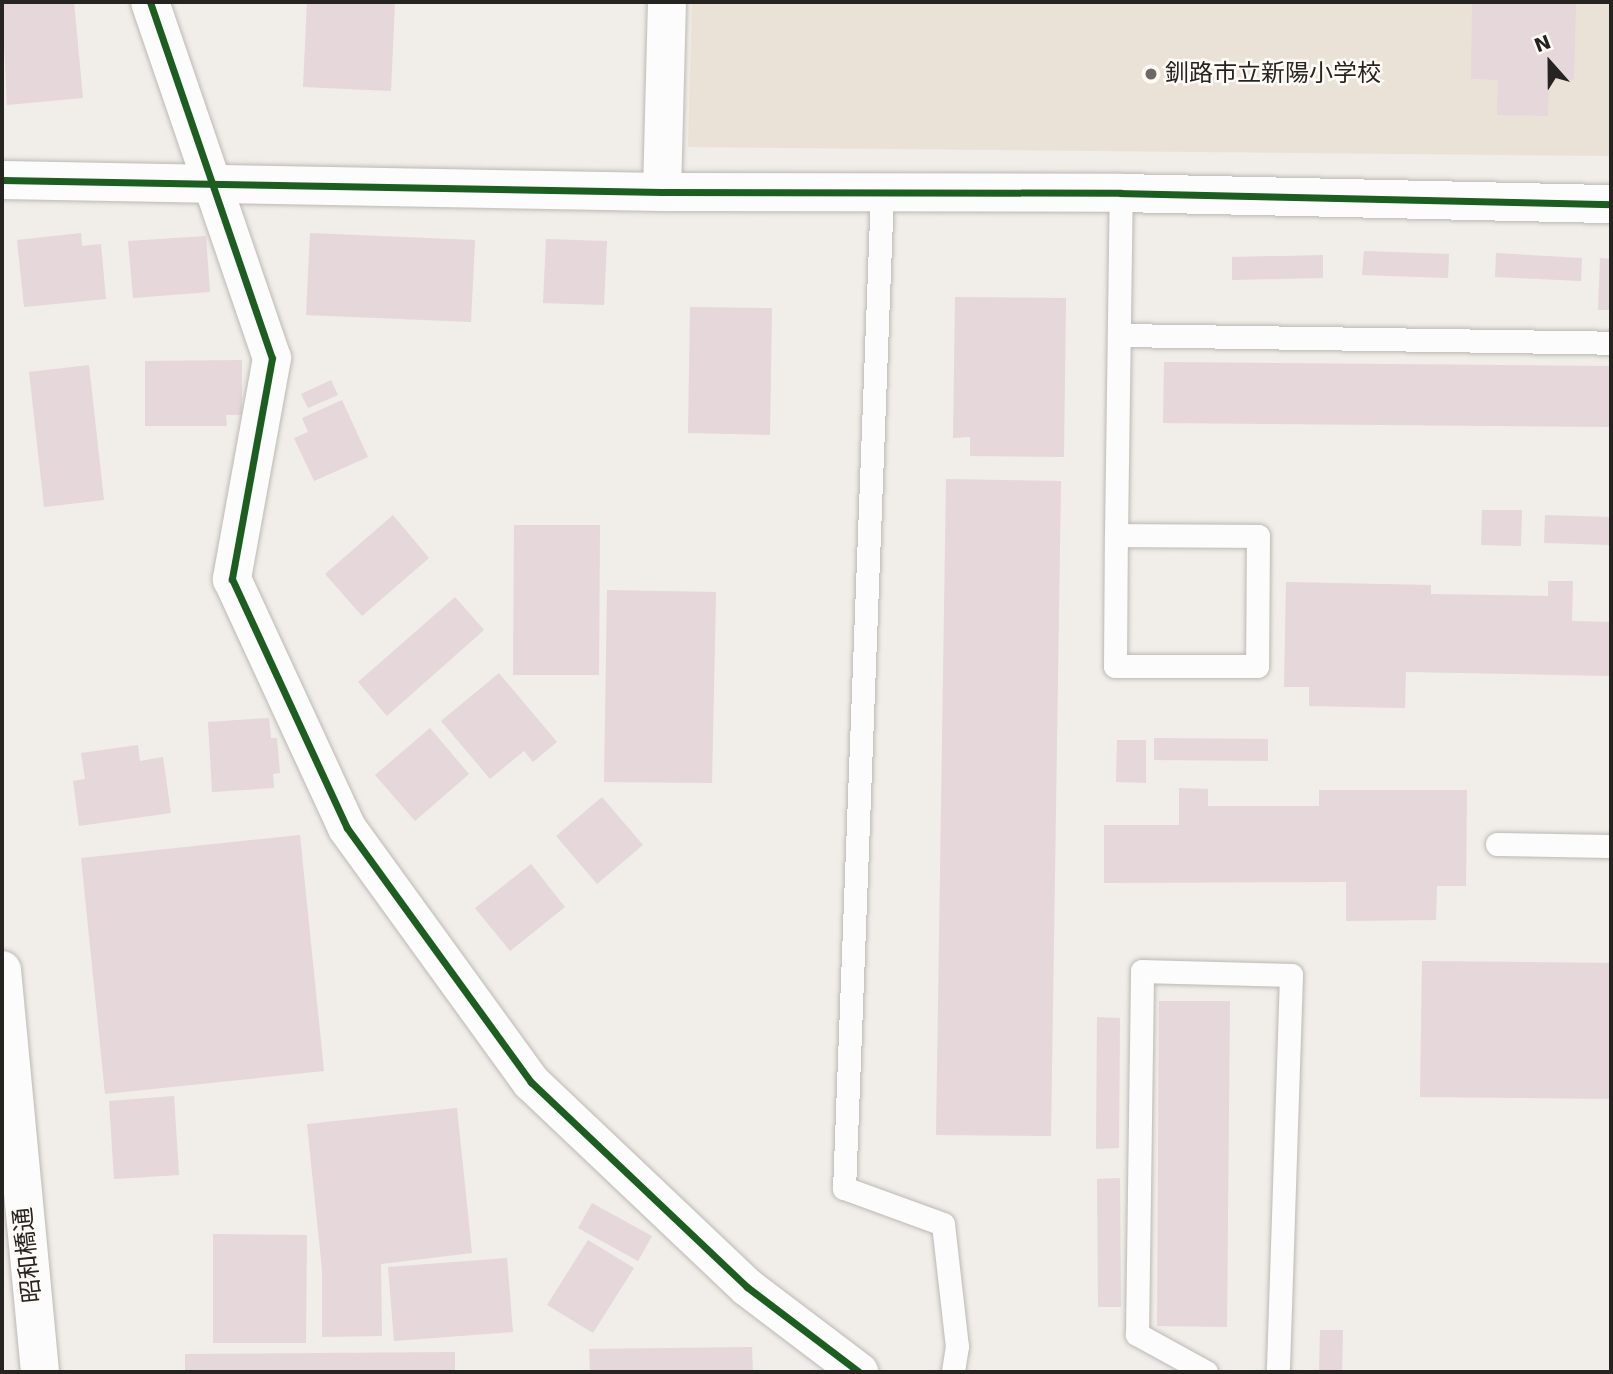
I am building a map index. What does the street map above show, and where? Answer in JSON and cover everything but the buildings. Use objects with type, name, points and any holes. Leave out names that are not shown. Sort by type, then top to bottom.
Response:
[{"type":"street","points":[[150,2],[272,358],[232,579],[347,828],[531,1082],[747,1287],[859,1372]]},
{"type":"street","points":[[662,192],[667,2]]},
{"type":"street","points":[[2,180],[662,192],[1121,193],[1611,204]]},
{"type":"street","name":"昭和橋通","points":[[2,970],[40,1372]]},
{"type":"lane","points":[[881,192],[844,1188],[943,1224],[957,1346],[953,1372]]},
{"type":"lane","points":[[1116,535],[1258,536],[1257,666],[1115,666],[1116,535],[1121,193]]},
{"type":"lane","points":[[1119,335],[1611,343]]},
{"type":"lane","points":[[1497,844],[1611,846]]},
{"type":"lane","points":[[1206,1372],[1137,1334],[1142,971],[1291,975],[1278,1372]]},
{"type":"shaded area","name":"釧路市立新陽小学校","points":[[692,2],[1611,2],[1611,156],[688,147]]},
{"type":"cycle path","points":[[150,2],[272,358],[232,579],[347,828],[531,1082],[747,1287],[859,1372]]},
{"type":"cycle path","points":[[2,180],[662,192],[1121,193],[1611,204]]},
{"type":"place","name":"釧路市立新陽小学校","points":[[1151,74]]}]
